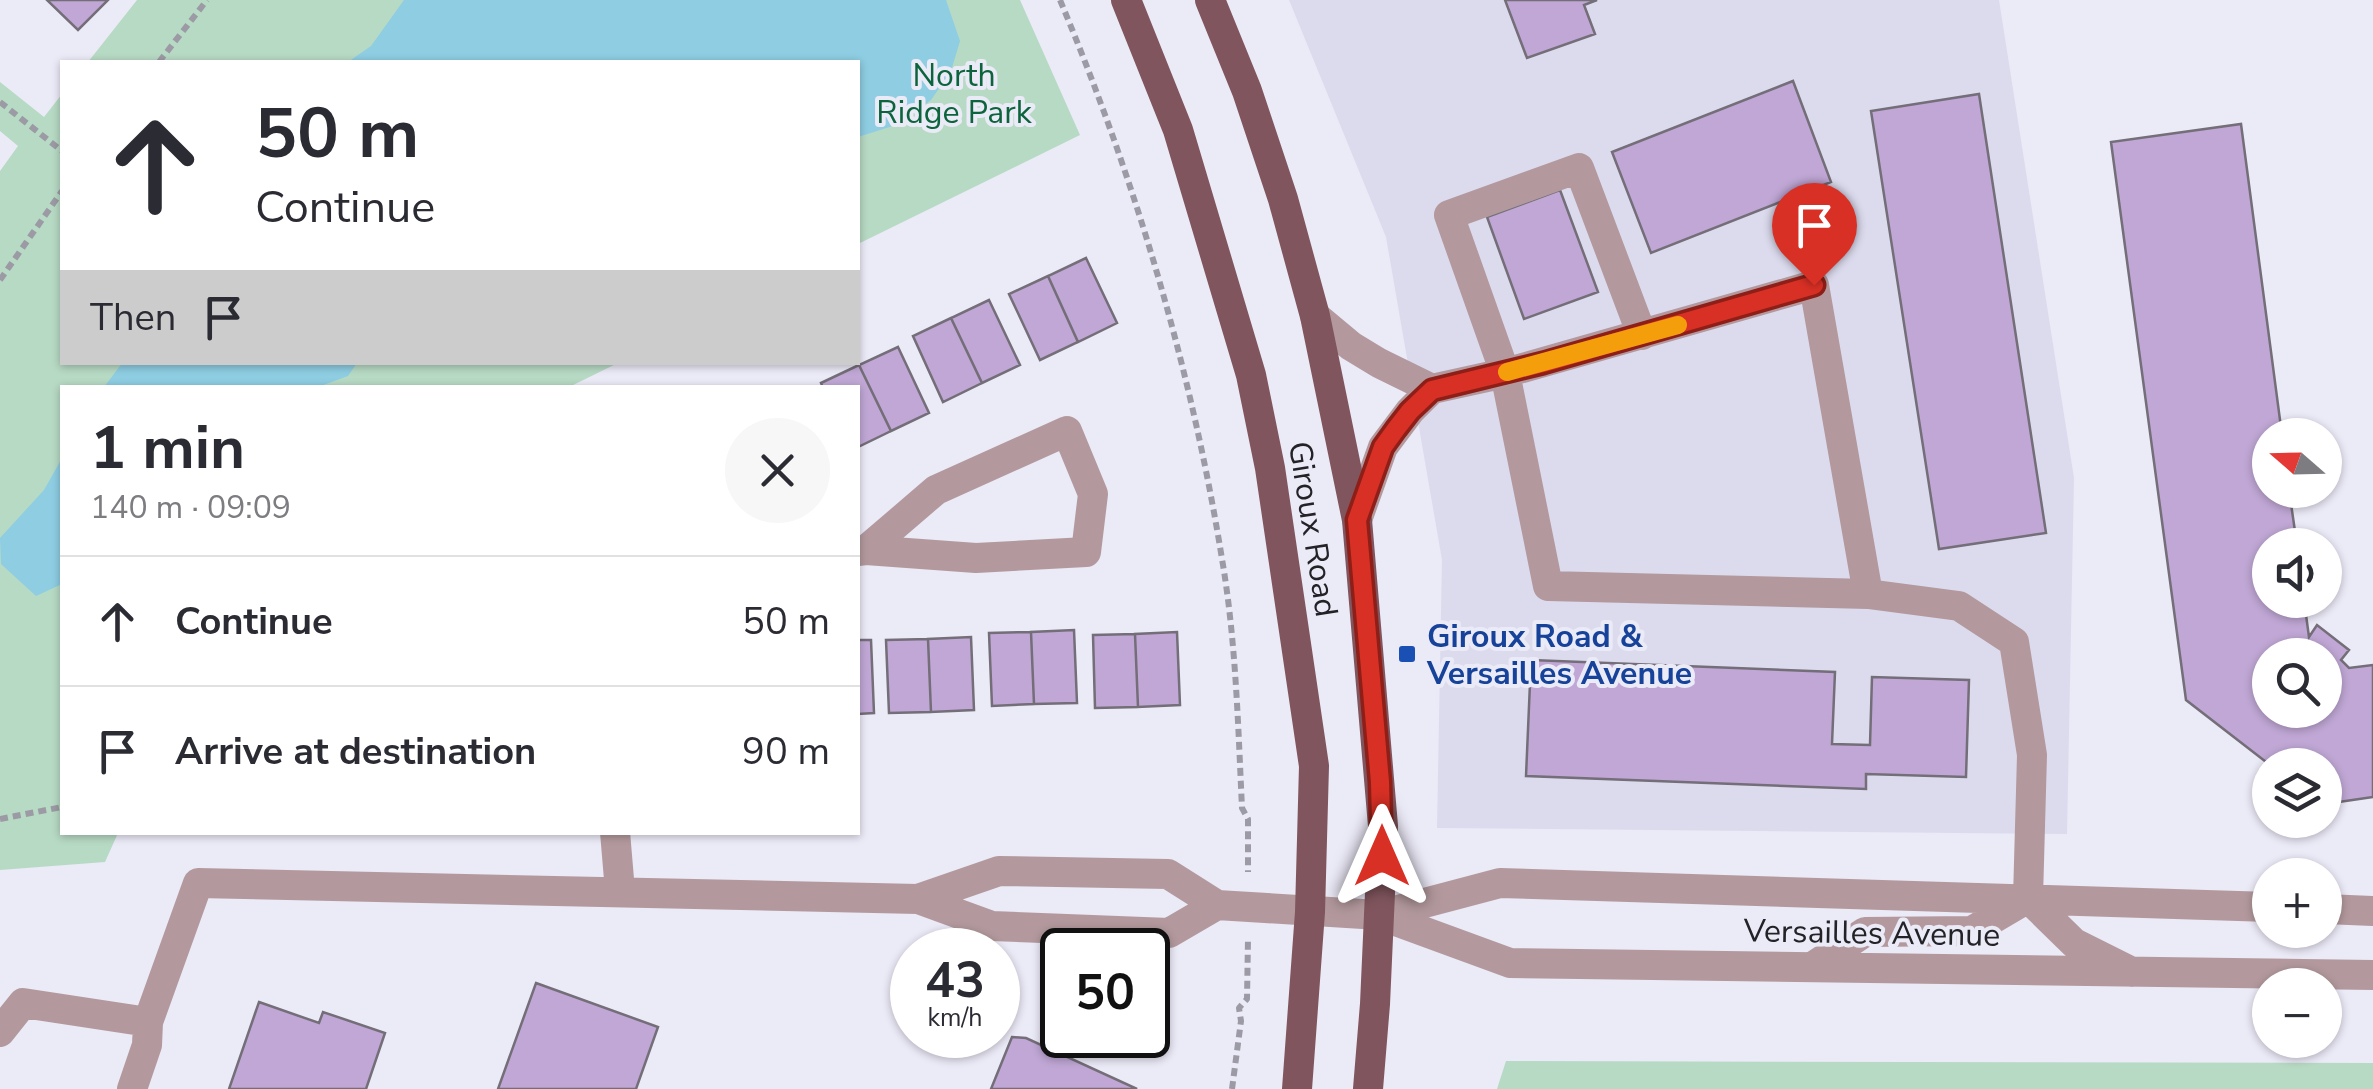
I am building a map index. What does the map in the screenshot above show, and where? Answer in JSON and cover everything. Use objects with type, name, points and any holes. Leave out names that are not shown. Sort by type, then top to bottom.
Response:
[{"type":"main road","name":"Giroux Road","points":[[1126,0],[1189,166],[1251,375],[1270,468],[1314,766],[1310,912],[1296,1089]]},
{"type":"main road","name":"Giroux Road","points":[[1210,0],[1252,106],[1282,199],[1315,316],[1357,520],[1382,826],[1376,1004],[1368,1089]]},
{"type":"street","points":[[1642,335],[1578,168],[1449,215],[1505,373],[1548,586],[1868,594],[1959,606],[2014,642],[2032,755],[2028,898],[2074,943],[2132,972]]},
{"type":"street","points":[[1357,520],[1383,447],[1432,390],[1814,285],[1868,594]]},
{"type":"street","points":[[1315,316],[1351,346],[1432,390]]},
{"type":"street","points":[[1067,431],[1093,494],[1086,552],[976,558],[862,551],[936,490],[1067,431]]},
{"type":"street","points":[[615,835],[620,890]]},
{"type":"street","points":[[132,1089],[146,1045],[148,1022],[198,883],[918,899],[992,926],[1168,933],[1217,905],[1168,874],[1000,871],[918,899]]},
{"type":"street","name":"Versailles Avenue","points":[[1217,905],[1379,914],[1500,884],[2252,906]]},
{"type":"street","points":[[1812,967],[1866,932],[1972,931],[2028,898]]},
{"type":"street","points":[[2342,910],[2373,911]]},
{"type":"street","name":"Versailles Avenue","points":[[1379,914],[1510,963],[2373,975]]},
{"type":"street","points":[[0,1032],[23,1003],[148,1022]]},
{"type":"path","points":[[161,60],[206,0]]},
{"type":"path","points":[[1060,0],[1129,181],[1173,324],[1223,560],[1237,688],[1242,808],[1248,819]]},
{"type":"path","points":[[0,102],[60,149]]},
{"type":"path","points":[[0,280],[60,194]]},
{"type":"path","points":[[0,820],[60,807]]},
{"type":"path","points":[[1232,1089],[1242,1021],[1239,1008],[1247,999]]},
{"type":"shaded area","points":[[1289,0],[1999,0],[2074,478],[2067,834],[1437,828],[1442,560],[1386,237]]},
{"type":"green space","name":"North Ridge Park","points":[[137,0],[1020,0],[1080,135],[860,243],[860,60],[90,60]]},
{"type":"green space","points":[[0,82],[44,117],[60,97],[60,365],[614,365],[573,385],[60,385],[60,835],[117,835],[105,862],[0,870],[0,171],[18,146],[0,131]]},
{"type":"green space","points":[[1506,1061],[2373,1063],[2373,1089],[1497,1089]]},
{"type":"water","points":[[404,0],[946,0],[960,41],[951,71],[931,100],[899,124],[860,136],[860,60],[351,60],[371,46]]},
{"type":"water","points":[[121,365],[356,365],[348,376],[323,385],[106,385]]},
{"type":"water","points":[[60,462],[60,585],[36,596],[1,564],[0,538],[44,490]]},
{"type":"building","points":[[47,0],[108,0],[78,30]]},
{"type":"building","points":[[1505,0],[1597,0],[1584,5],[1595,34],[1527,58]]},
{"type":"building","points":[[1793,81],[1831,182],[1651,253],[1612,152]]},
{"type":"building","points":[[1979,94],[2046,533],[1939,549],[1871,111]]},
{"type":"building","points":[[2241,124],[2280,418],[2252,418],[2252,508],[2292,508],[2295,528],[2252,528],[2252,618],[2306,618],[2309,637],[2317,625],[2334,638],[2252,638],[2252,728],[2342,728],[2342,661],[2349,668],[2373,665],[2373,797],[2342,802],[2342,748],[2252,748],[2252,751],[2186,700],[2111,142]]},
{"type":"building","points":[[1560,190],[1598,292],[1524,319],[1487,217]]},
{"type":"building","points":[[1086,258],[1117,323],[1078,342],[1048,276]]},
{"type":"building","points":[[1048,276],[1078,342],[1040,360],[1009,294]]},
{"type":"building","points":[[989,300],[1020,365],[982,383],[951,318]]},
{"type":"building","points":[[951,318],[982,383],[943,402],[913,336]]},
{"type":"building","points":[[898,347],[929,413],[891,431],[860,365]]},
{"type":"building","points":[[859,365],[891,431],[860,446],[860,385],[821,383]]},
{"type":"building","points":[[1074,630],[1077,703],[1034,704],[1031,632]]},
{"type":"building","points":[[1031,632],[1034,704],[992,706],[989,633]]},
{"type":"building","points":[[1177,632],[1180,705],[1138,707],[1135,634]]},
{"type":"building","points":[[1135,634],[1138,707],[1095,708],[1093,635]]},
{"type":"building","points":[[971,637],[974,710],[931,712],[928,639]]},
{"type":"building","points":[[928,639],[931,712],[889,713],[886,640]]},
{"type":"building","points":[[860,640],[871,640],[874,713],[860,714]]},
{"type":"building","points":[[1531,660],[1835,672],[1832,744],[1870,745],[1872,677],[1969,680],[1966,777],[1866,774],[1866,789],[1526,776]]},
{"type":"building","points":[[536,983],[658,1027],[636,1089],[498,1089]]},
{"type":"building","points":[[259,1002],[319,1023],[323,1012],[385,1033],[366,1089],[229,1089]]},
{"type":"building","points":[[1020,1038],[1040,1044],[1040,1058],[1070,1058],[1137,1089],[991,1089],[1004,1058],[1020,1058]]},
{"type":"slow traffic","points":[[1507,372],[1678,325]]},
{"type":"place","name":"Giroux Road & Versailles Avenue","points":[[1407,654]]},
{"type":"route","points":[[1382,856],[1380,782],[1357,520],[1383,447],[1396,429],[1432,390],[1543,363],[1814,285]]}]
